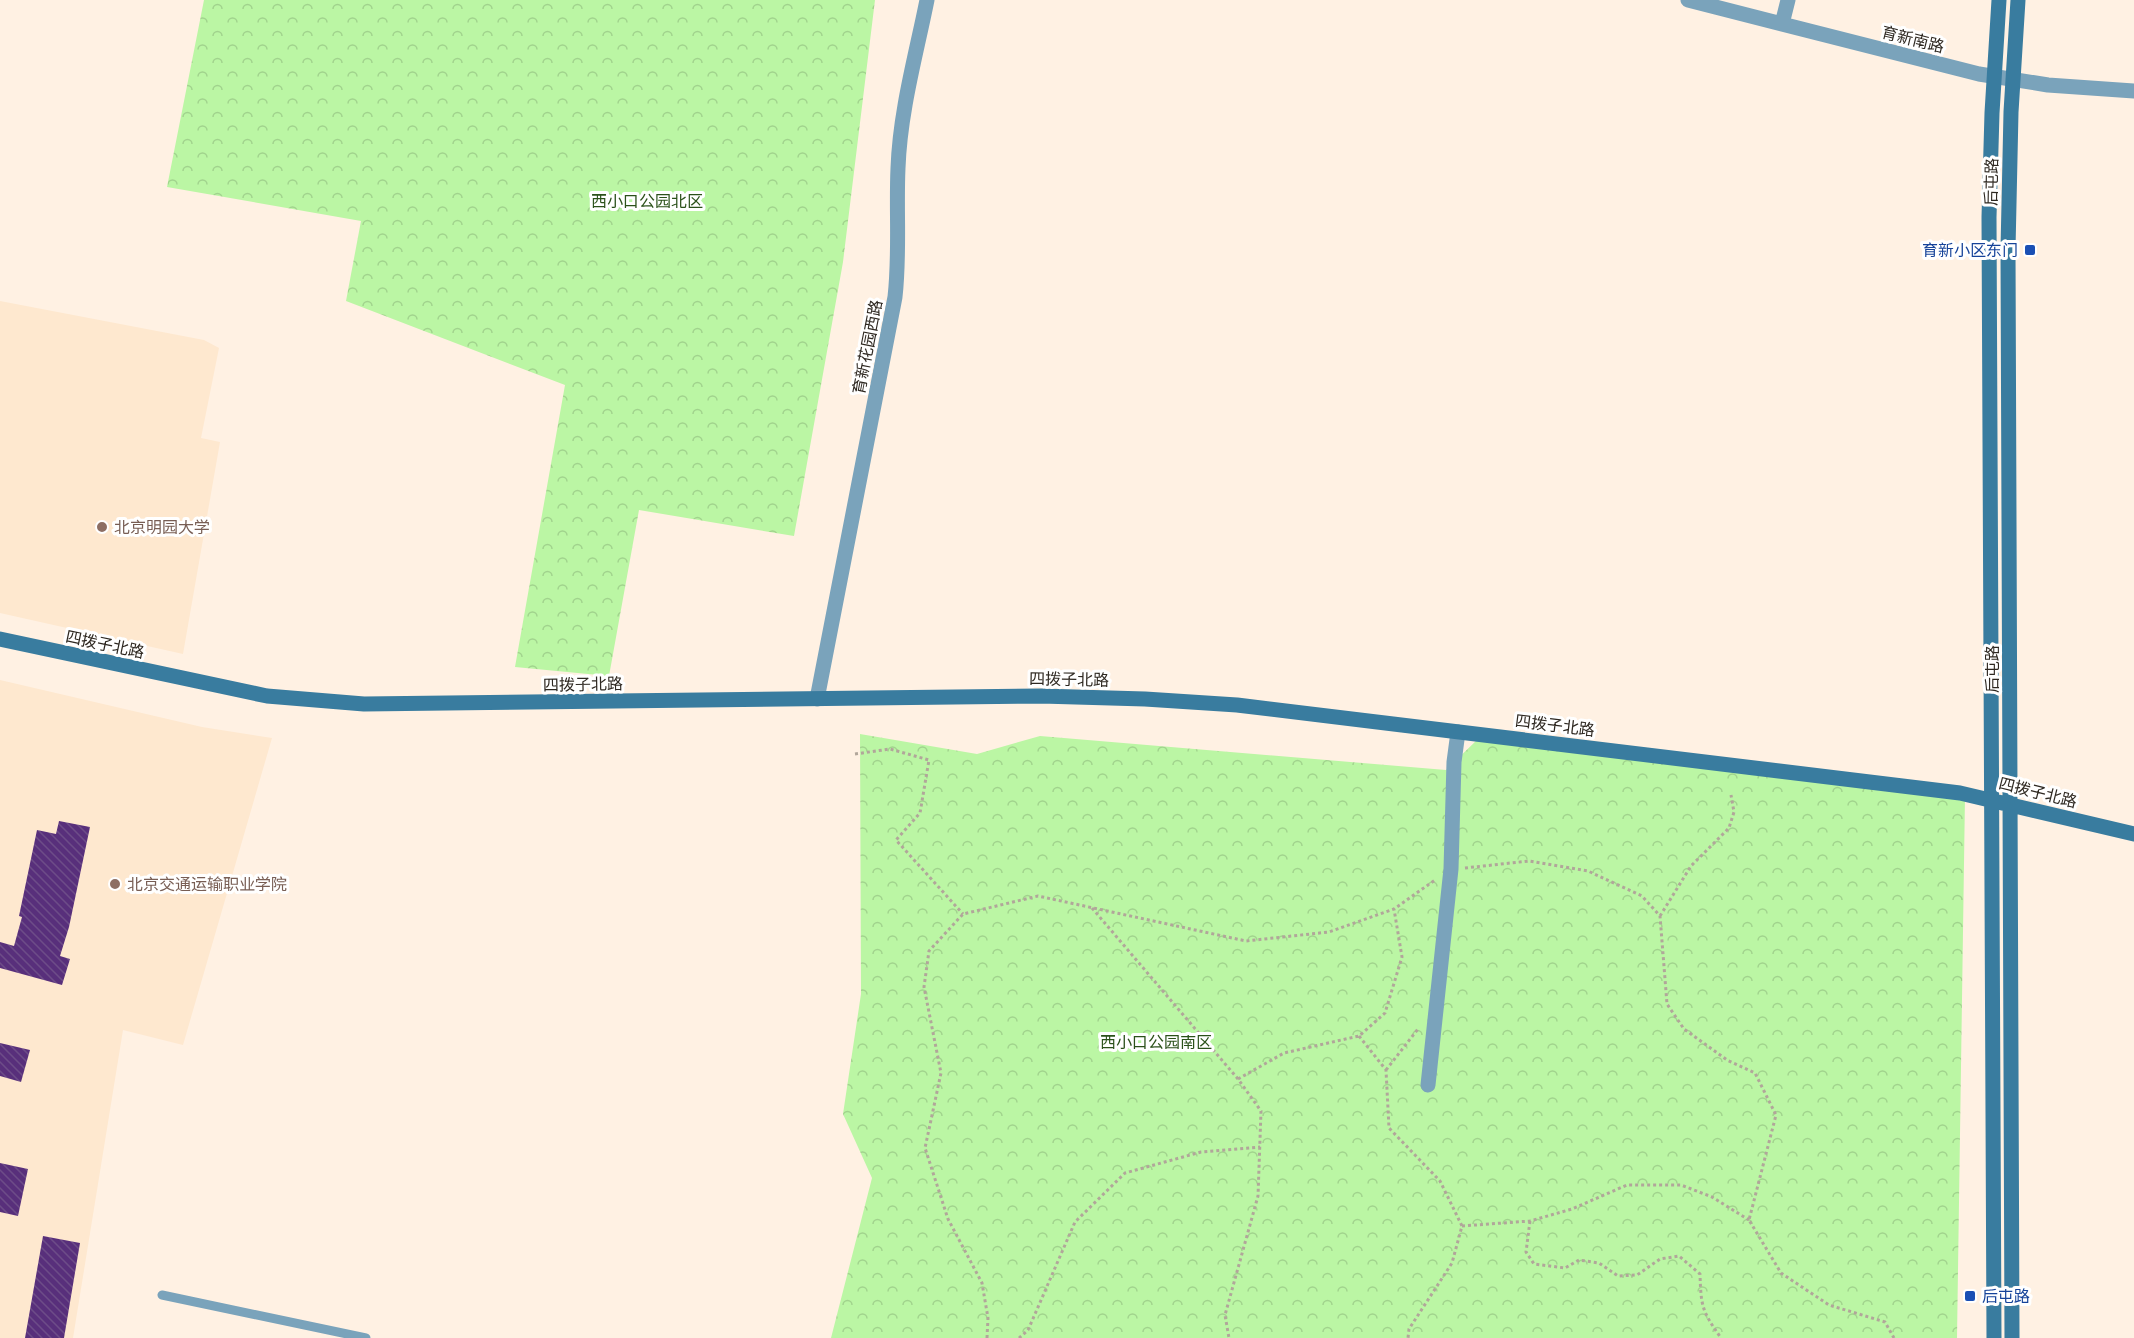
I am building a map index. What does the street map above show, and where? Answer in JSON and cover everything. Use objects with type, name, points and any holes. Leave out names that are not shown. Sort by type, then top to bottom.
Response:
[{"type":"main road","name":"后屯路","points":[[1994,1338],[1989,217],[1999,0]]},
{"type":"main road","name":"后屯路","points":[[2013,1338],[2008,249],[2018,0]]},
{"type":"main road","name":"四拨子北路","points":[[0,639],[222,688],[267,696],[364,704],[1041,696],[1190,701],[1947,791],[1991,799],[2134,834]]},
{"type":"street","name":"育新花园西路","points":[[817,699],[895,297],[899,264],[898,168],[901,131],[927,0]]},
{"type":"street","name":"育新南路","points":[[1688,0],[1994,77],[2048,85],[2134,91]]},
{"type":"street","points":[[1782,24],[1788,0]]},
{"type":"street","points":[[1428,1085],[1451,869],[1454,762],[1458,732]]},
{"type":"lane","points":[[162,1295],[366,1338]]},
{"type":"path","points":[[855,754],[890,749],[929,760],[920,813],[896,840],[963,914]]},
{"type":"path","points":[[1731,795],[1734,812],[1729,828],[1690,866],[1660,916],[1667,1004],[1684,1029],[1727,1060],[1755,1073],[1776,1115],[1749,1220]]},
{"type":"path","points":[[987,1338],[988,1318],[981,1283],[948,1219],[926,1148],[941,1073],[924,987],[929,951],[963,914],[1038,896],[1246,941],[1329,932],[1394,909],[1451,869],[1529,861],[1588,870],[1642,896],[1660,916]]},
{"type":"path","points":[[1092,907],[1238,1079],[1261,1111],[1258,1196],[1225,1315],[1229,1338]]},
{"type":"path","points":[[1238,1079],[1284,1053],[1359,1036],[1385,1013],[1402,957],[1394,909]]},
{"type":"path","points":[[1386,1070],[1418,1028],[1434,1025]]},
{"type":"path","points":[[1359,1036],[1386,1070],[1389,1128],[1440,1181],[1462,1226],[1452,1263],[1409,1329],[1408,1338]]},
{"type":"path","points":[[1019,1338],[1028,1330],[1075,1222],[1125,1173],[1202,1152],[1260,1147]]},
{"type":"path","points":[[1462,1226],[1530,1221],[1572,1209],[1627,1185],[1681,1185],[1712,1197],[1749,1220],[1781,1273],[1829,1305],[1885,1322],[1894,1338]]},
{"type":"path","points":[[1530,1221],[1526,1252],[1534,1264],[1565,1268],[1579,1260],[1599,1263],[1618,1276],[1637,1275],[1660,1259],[1680,1256],[1700,1274],[1701,1304],[1707,1318],[1721,1338]]},
{"type":"shaded area","name":"北京明园大学","points":[[0,301],[204,340],[219,348],[201,438],[220,442],[183,654],[0,613]]},
{"type":"shaded area","name":"北京交通运输职业学院","points":[[0,680],[202,727],[272,738],[183,1045],[123,1030],[73,1338],[0,1338]]},
{"type":"green space","name":"西小口公园北区","points":[[204,0],[875,0],[843,262],[794,536],[639,510],[609,676],[515,667],[565,385],[346,301],[361,221],[167,187]]},
{"type":"green space","name":"西小口公园南区","points":[[860,734],[977,754],[1040,736],[1446,770],[1478,739],[1965,796],[1957,1338],[831,1338],[872,1178],[843,1114],[861,994]]},
{"type":"building","points":[[59,821],[90,827],[69,927],[60,956],[70,959],[62,985],[0,968],[0,942],[14,946],[22,917],[19,916],[37,830],[56,834]]},
{"type":"building","points":[[0,1043],[30,1050],[21,1082],[0,1076]]},
{"type":"building","points":[[0,1163],[28,1169],[18,1216],[0,1212]]},
{"type":"building","points":[[43,1236],[80,1243],[64,1338],[25,1338]]},
{"type":"place","name":"育新小区东门","points":[[2030,250]]},
{"type":"place","name":"北京明园大学","points":[[102,527]]},
{"type":"place","name":"北京交通运输职业学院","points":[[115,884]]},
{"type":"place","name":"后屯路","points":[[1970,1296]]}]
